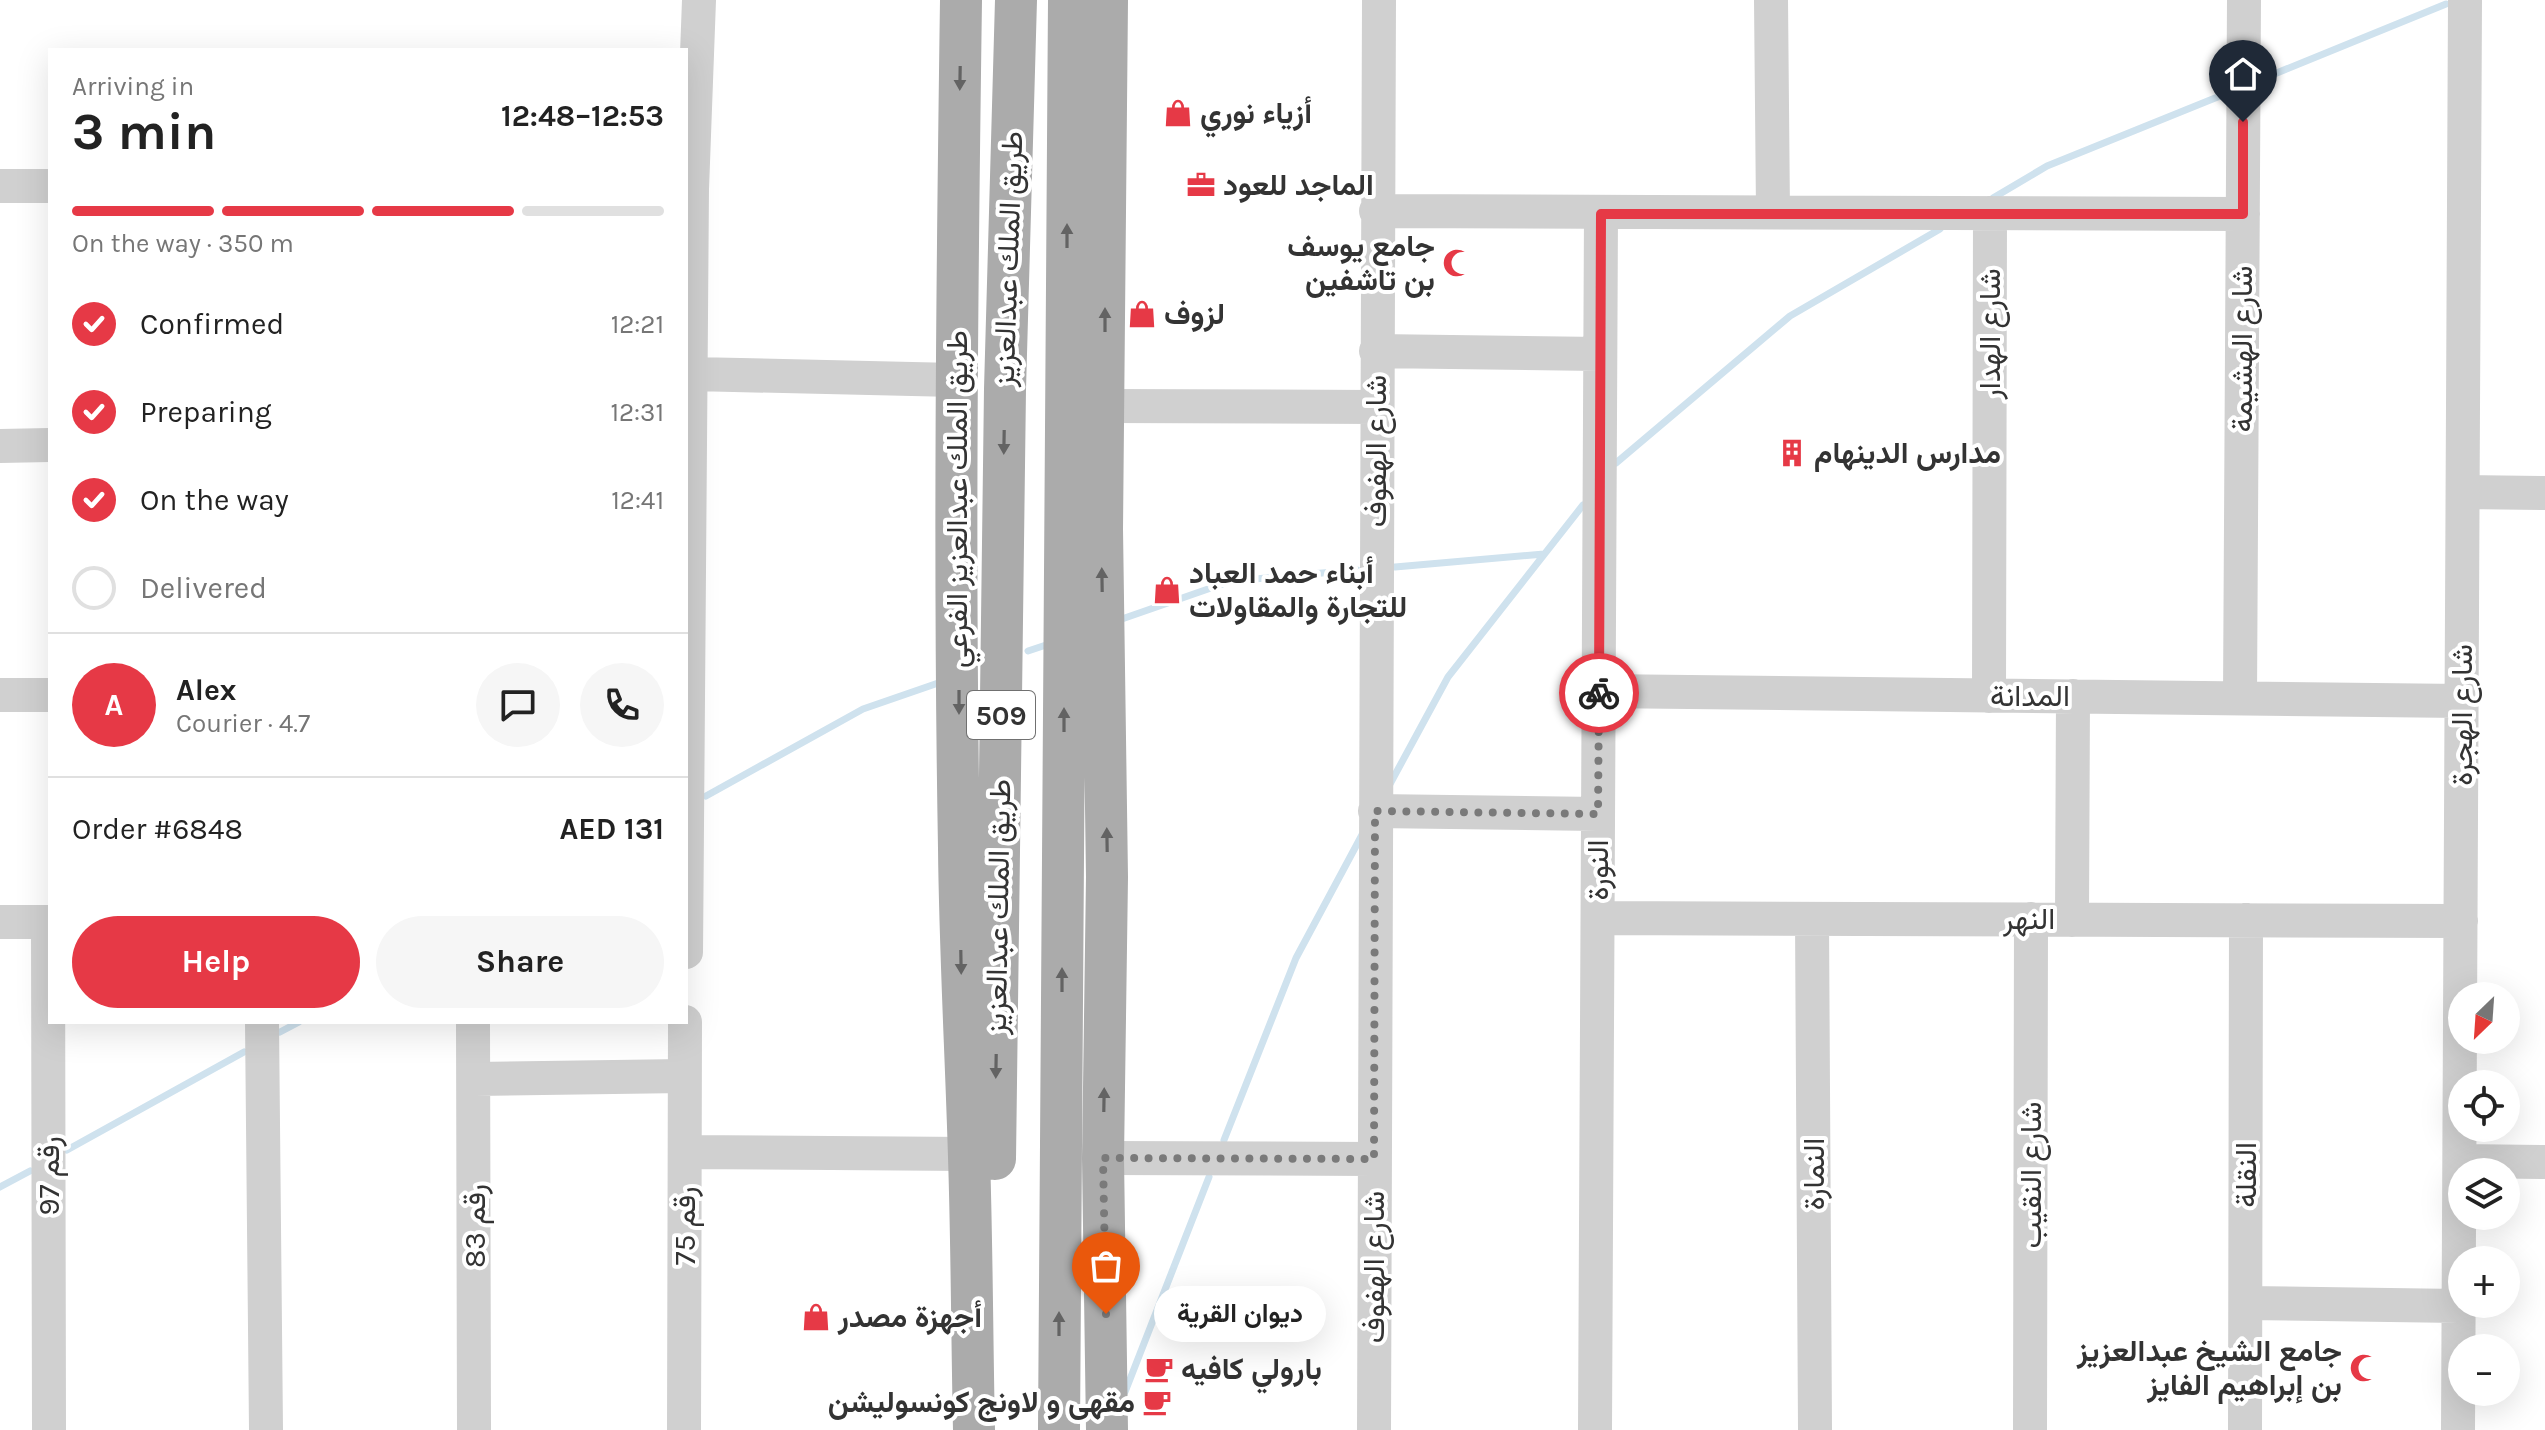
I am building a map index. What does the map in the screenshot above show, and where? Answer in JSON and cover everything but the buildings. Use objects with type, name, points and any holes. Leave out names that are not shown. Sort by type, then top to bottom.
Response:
[{"type":"main road","name":"طريق الملك عبدالعزيز الفرعي","points":[[961,0],[955,380],[959,469],[960,928],[969,1154],[974,1430]]},
{"type":"main road","name":"طريق الملك عبدالعزيز","points":[[992,1430],[1005,389],[1016,0]]},
{"type":"main road","name":"طريق الملك عبدالعزيز","points":[[1059,1430],[1069,0]]},
{"type":"main road","points":[[1107,0],[1102,529],[1107,877],[1104,1163],[1107,1430]]},
{"type":"main road","points":[[1083,1430],[1094,1192],[1104,1163]]},
{"type":"street","points":[[688,713],[689,189],[699,0]]},
{"type":"street","name":"شارع الهفوف","points":[[1374,1430],[1379,0]]},
{"type":"street","points":[[1771,0],[1773,212]]},
{"type":"street","name":"شارع الهشيمة","points":[[2240,698],[2244,0]]},
{"type":"street","name":"شارع الهجرة","points":[[2460,1158],[2465,0]]},
{"type":"street","points":[[0,186],[48,186]]},
{"type":"street","points":[[1376,211],[2243,214]]},
{"type":"street","name":"شارع الهدار","points":[[1989,696],[1990,213]]},
{"type":"street","name":"النورة","points":[[1595,1430],[1601,214]]},
{"type":"street","points":[[1376,351],[1600,354]]},
{"type":"street","points":[[691,355],[955,380]]},
{"type":"street","points":[[1104,406],[1376,407]]},
{"type":"street","points":[[0,446],[48,445]]},
{"type":"street","points":[[2463,492],[2545,493]]},
{"type":"street","name":"المدانة","points":[[1599,691],[2462,701]]},
{"type":"street","points":[[0,695],[48,695]]},
{"type":"street","points":[[2072,920],[2073,696]]},
{"type":"street","points":[[1375,811],[1598,814]]},
{"type":"street","name":"النهر","points":[[1598,918],[2461,921]]},
{"type":"street","name":"النمارة","points":[[1812,919],[1815,1430]]},
{"type":"street","name":"شارع النقيب","points":[[2030,1430],[2031,919]]},
{"type":"street","name":"النقلة","points":[[2245,1430],[2246,920]]},
{"type":"street","points":[[0,922],[48,922]]},
{"type":"street","name":"رقم 97","points":[[49,1024],[49,1430]]},
{"type":"street","points":[[262,1024],[266,1430]]},
{"type":"street","name":"رقم 83","points":[[473,1024],[474,1430]]},
{"type":"street","name":"رقم 75","points":[[684,1430],[685,1024]]},
{"type":"street","points":[[475,1079],[684,1076]]},
{"type":"street","points":[[685,1152],[969,1154],[963,1197],[960,1430]]},
{"type":"street","points":[[1104,1163],[1374,1159]]},
{"type":"street","points":[[2520,1162],[2545,1162]]},
{"type":"street","points":[[2246,1303],[2448,1306]]},
{"type":"street","name":"شارع الهجرة","points":[[2458,1430],[2459,1318]]},
{"type":"waterway","points":[[2262,79],[2446,4]]},
{"type":"waterway","points":[[1993,198],[2047,166],[2225,94]]},
{"type":"waterway","points":[[1616,463],[1790,316],[1940,229]]},
{"type":"waterway","points":[[1390,784],[1448,677],[1583,505]]},
{"type":"waterway","points":[[1395,567],[1544,554]]},
{"type":"waterway","points":[[1119,620],[1231,581],[1357,570]]},
{"type":"waterway","points":[[1028,651],[1049,644]]},
{"type":"waterway","points":[[706,796],[863,709],[944,681]]},
{"type":"waterway","points":[[1224,1140],[1296,958],[1363,833]]},
{"type":"waterway","points":[[280,1032],[295,1024]]},
{"type":"waterway","points":[[67,1150],[244,1052]]},
{"type":"waterway","points":[[0,1187],[30,1171]]},
{"type":"waterway","points":[[1125,1392],[1209,1177]]},
{"type":"way so far","points":[[1106,1314],[1103,1158],[1374,1159],[1375,811],[1598,814],[1599,693]]},
{"type":"place","name":"أزياء نوري","points":[[1178,113]]},
{"type":"place","name":"الماجد للعود","points":[[1201,185]]},
{"type":"place","name":"جامع يوسف بن تاشفين","points":[[1457,263]]},
{"type":"place","name":"لزوف","points":[[1142,314]]},
{"type":"place","name":"مدارس الدينهام","points":[[1792,453]]},
{"type":"place","name":"أبناء حمد العباد للتجارة والمقاولات","points":[[1167,590]]},
{"type":"place","name":"ديوان القرية","points":[[1106,1314]]},
{"type":"place","name":"أجهزة مصدر","points":[[816,1317]]},
{"type":"place","name":"جامع الشيخ عبدالعزيز بن إبراهيم الفايز","points":[[2364,1368]]},
{"type":"place","name":"بارولي كافيه","points":[[1159,1369]]},
{"type":"place","name":"مقهى و لاونج كونسوليشن","points":[[1157,1402]]},
{"type":"route","points":[[1599,693],[1601,214],[2243,214],[2243,122]]}]
